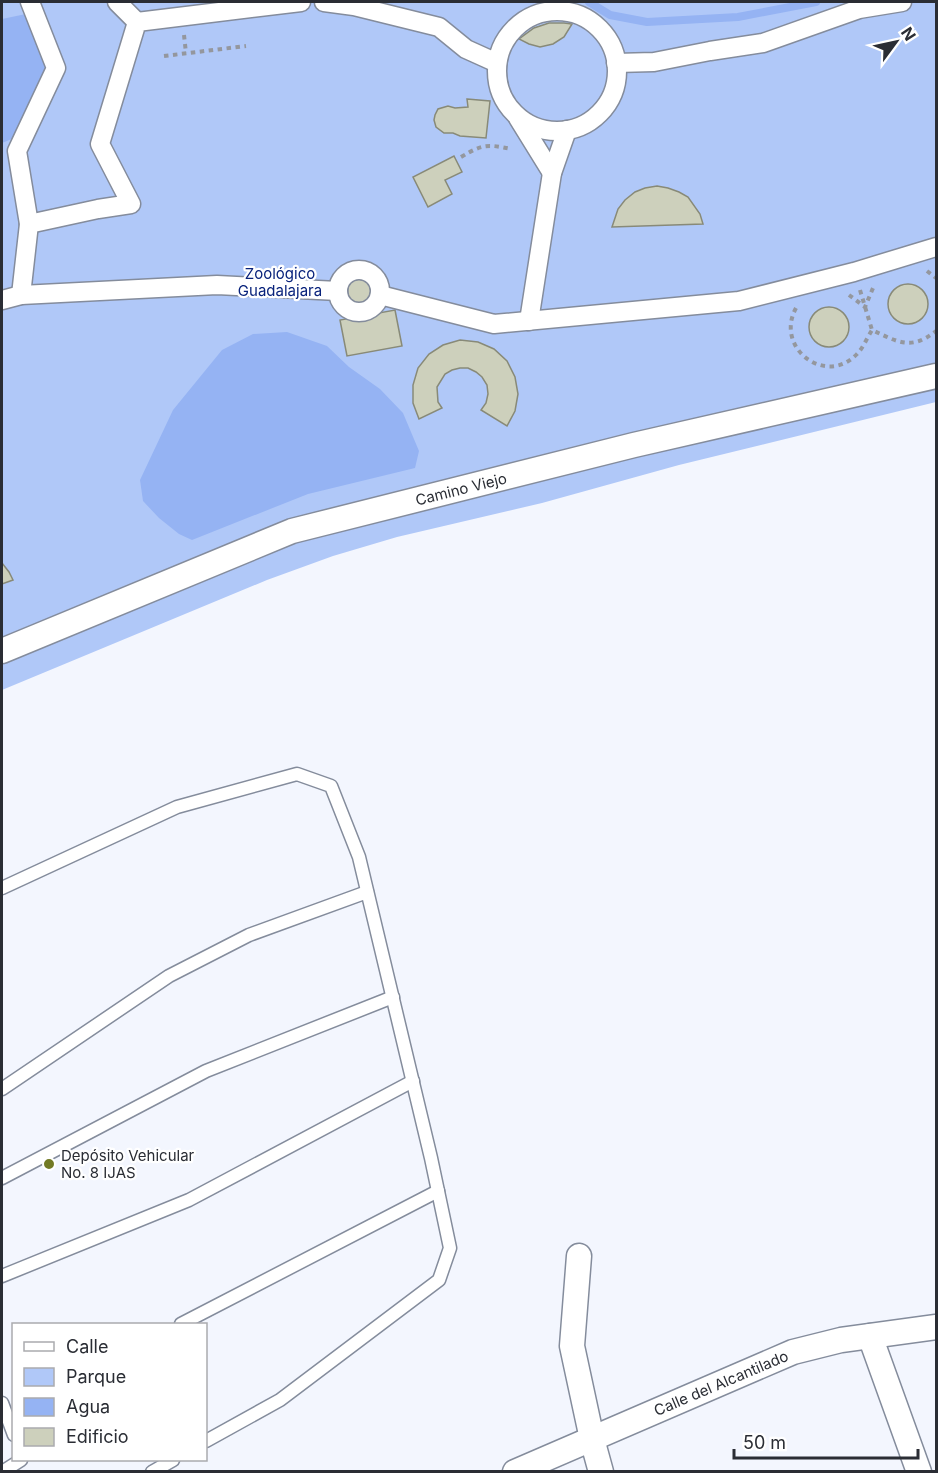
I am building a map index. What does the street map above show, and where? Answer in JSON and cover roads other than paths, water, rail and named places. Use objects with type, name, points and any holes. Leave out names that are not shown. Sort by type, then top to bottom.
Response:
[{"type":"street","points":[[21,295],[29,225],[17,151],[56,68],[30,2]]},
{"type":"street","points":[[117,2],[137,22]]},
{"type":"street","points":[[137,22],[301,2]]},
{"type":"street","points":[[324,2],[354,6],[439,27],[466,49],[497,63]]},
{"type":"street","points":[[616,63],[654,62],[763,44],[857,5],[902,2]]},
{"type":"street","points":[[515,114],[531,125],[548,130],[567,130],[584,124],[599,113],[610,99],[616,81],[616,63],[611,44],[600,28],[584,17],[566,11],[547,11],[529,17],[513,29],[502,45],[497,63],[498,82],[504,99],[552,173]]},
{"type":"street","points":[[29,225],[131,204],[100,144],[137,22]]},
{"type":"street","points":[[529,321],[552,173],[567,130]]},
{"type":"street","points":[[380,295],[494,324],[529,321],[739,301],[854,272],[936,247]]},
{"type":"street","points":[[361,270],[368,272],[378,281],[380,295],[378,301],[368,311],[354,312],[343,305],[339,298],[339,285],[347,274],[361,270]]},
{"type":"street","points":[[2,300],[21,295],[217,285],[338,291]]},
{"type":"street","name":"Camino Viejo","points":[[2,651],[292,531],[634,445],[936,376]]},
{"type":"street","points":[[579,1256],[572,1346],[601,1472]]},
{"type":"street","name":"Calle del Alcantilado","points":[[515,1472],[793,1352],[841,1340],[936,1327]]},
{"type":"street","points":[[870,1336],[920,1472]]},
{"type":"lane","points":[[2,888],[177,807],[297,774],[331,786],[359,857],[413,1081],[450,1248],[439,1280],[280,1400],[207,1440]]},
{"type":"lane","points":[[2,1089],[169,976],[249,934],[367,892]]},
{"type":"lane","points":[[2,1178],[206,1071],[393,997]]},
{"type":"lane","points":[[2,1276],[189,1200],[413,1081]]},
{"type":"lane","points":[[183,1323],[438,1191]]},
{"type":"lane","points":[[2,1403],[10,1414]]},
{"type":"lane","points":[[2,1472],[20,1461]]},
{"type":"lane","points":[[152,1472],[171,1461]]},
{"type":"water","points":[[26,14],[48,65],[19,136],[2,143],[2,19]]},
{"type":"water","points":[[287,332],[327,346],[349,367],[380,389],[403,413],[419,451],[415,468],[308,494],[192,540],[179,534],[143,501],[140,480],[173,410],[222,350],[253,334]]},
{"type":"waterway","points":[[589,2],[610,15],[647,22],[738,17],[816,2]]},
{"type":"place","name":"Depósito Vehicular No. 8 IJAS","points":[[49,1164]]},
{"type":"park label","name":"Zoológico Guadalajara","points":[[280,282]]}]
